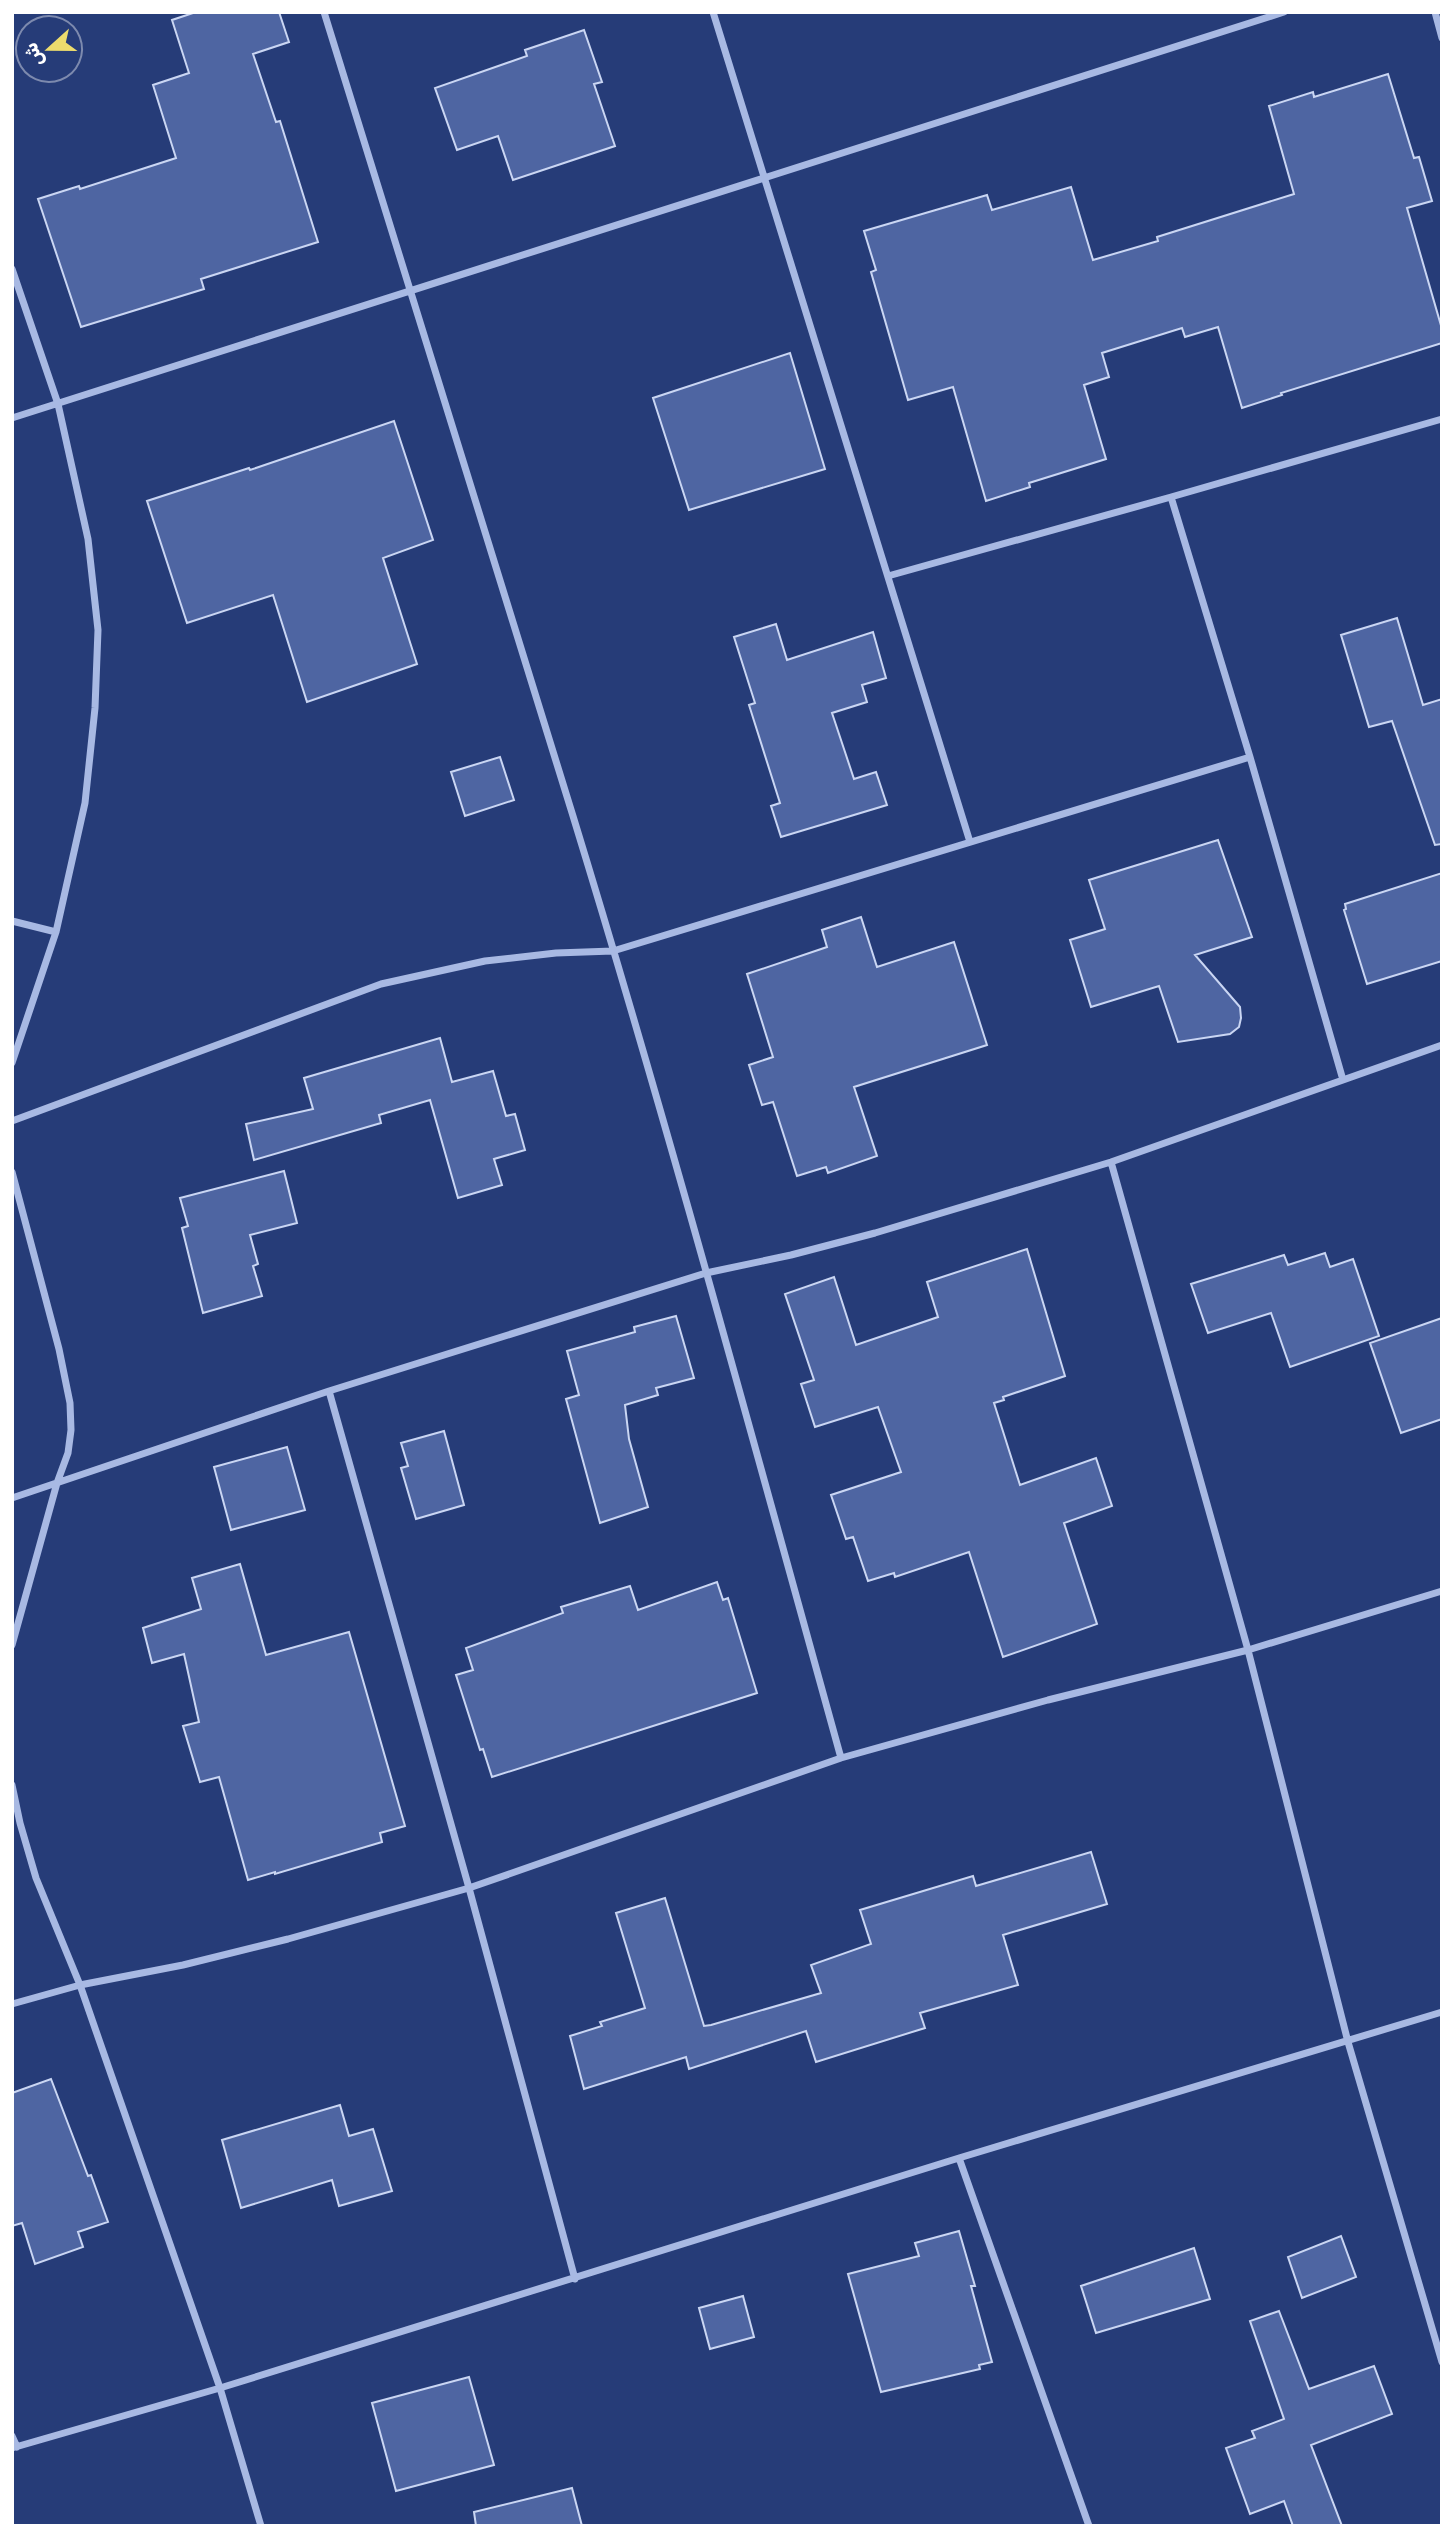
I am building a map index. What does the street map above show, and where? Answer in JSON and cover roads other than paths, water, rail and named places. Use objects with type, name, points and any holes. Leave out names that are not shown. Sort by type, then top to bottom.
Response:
[{"type":"street","points":[[324,12],[409,293],[570,804],[706,1273],[841,1758]]},
{"type":"street","points":[[713,12],[970,842]]},
{"type":"street","points":[[12,418],[1284,12]]},
{"type":"street","points":[[1435,12],[1442,38]]},
{"type":"street","points":[[12,268],[58,404],[88,539],[98,630],[95,708],[85,803],[56,932],[12,1063]]},
{"type":"street","points":[[888,576],[1171,498],[1442,419]]},
{"type":"street","points":[[1171,498],[1250,757],[1343,1080]]},
{"type":"street","points":[[12,1121],[381,984],[485,961],[556,953],[613,951],[1250,757]]},
{"type":"street","points":[[12,921],[56,932]]},
{"type":"street","points":[[12,1498],[329,1391],[706,1273],[792,1255],[875,1233],[1111,1161],[1442,1045]]},
{"type":"street","points":[[1111,1161],[1248,1650],[1348,2042],[1442,2362]]},
{"type":"street","points":[[12,1172],[59,1349],[70,1404],[71,1430],[68,1453],[57,1483],[12,1645]]},
{"type":"street","points":[[329,1391],[469,1888],[575,2279]]},
{"type":"street","points":[[12,2004],[80,1985],[222,1956],[469,1888],[841,1758],[1048,1700],[1248,1650],[1442,1591]]},
{"type":"street","points":[[12,1786],[36,1878],[80,1985],[220,2388],[261,2526]]},
{"type":"street","points":[[12,2436],[15,2447],[220,2388],[958,2158],[1442,2012]]},
{"type":"street","points":[[958,2158],[1089,2526]]}]
